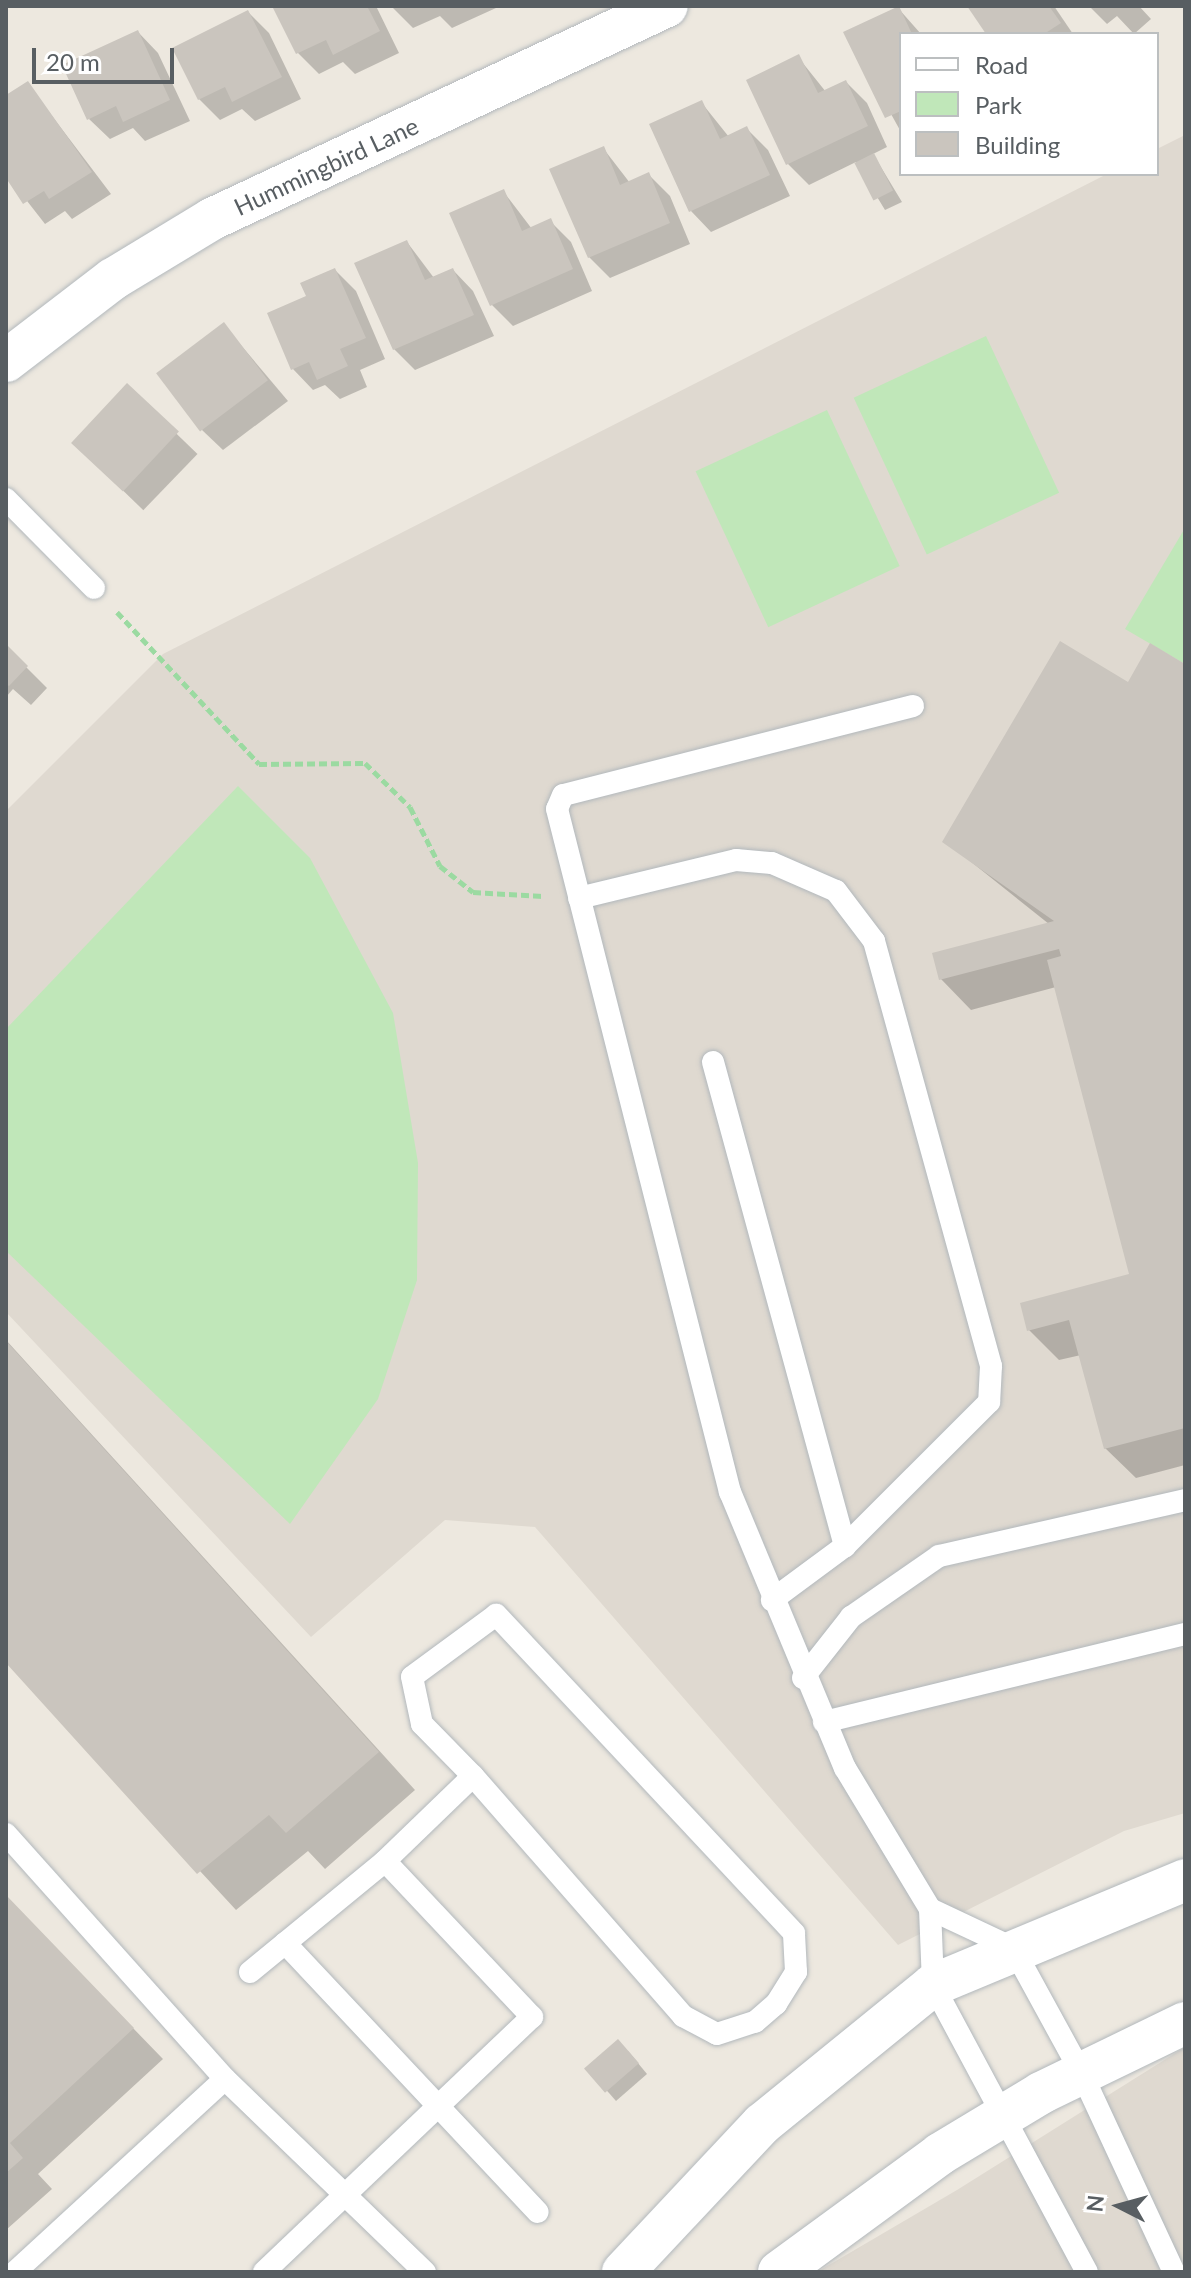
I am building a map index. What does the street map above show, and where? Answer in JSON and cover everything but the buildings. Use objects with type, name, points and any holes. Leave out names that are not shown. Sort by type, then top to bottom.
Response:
[{"type":"street","name":"Hummingbird Lane","points":[[6,361],[113,279],[212,219],[667,6]]},
{"type":"street","points":[[623,2272],[762,2124],[933,1985],[1013,1948],[1185,1880]]},
{"type":"street","points":[[779,2272],[1000,2118],[1081,2072],[1185,2023]]},
{"type":"lane","points":[[6,499],[94,588]]},
{"type":"lane","points":[[913,706],[563,795],[557,809],[713,1435],[772,1600],[824,1722],[930,1909],[933,1985],[1000,2118],[1087,2272]]},
{"type":"lane","points":[[576,888],[736,860],[772,863],[836,891],[874,941],[991,1366],[989,1402],[845,1546],[772,1600]]},
{"type":"lane","points":[[713,1062],[845,1546]]},
{"type":"lane","points":[[803,1678],[851,1617],[939,1556],[1185,1500]]},
{"type":"lane","points":[[496,1615],[794,1933],[796,1972],[776,2004],[755,2022],[717,2034],[683,2016],[473,1776],[422,1724],[412,1677],[496,1615]]},
{"type":"lane","points":[[824,1722],[1185,1634]]},
{"type":"lane","points":[[250,1972],[385,1861],[473,1776]]},
{"type":"lane","points":[[6,1834],[225,2079],[425,2272]]},
{"type":"lane","points":[[264,2272],[532,2017],[385,1861]]},
{"type":"lane","points":[[930,1909],[1013,1948],[1081,2072],[1174,2272]]},
{"type":"lane","points":[[285,1943],[538,2212]]},
{"type":"lane","points":[[15,2272],[225,2079]]},
{"type":"path","points":[[94,588],[259,764],[365,763],[410,807],[440,866],[473,892],[537,897],[576,888]]},
{"type":"shaded area","points":[[1185,135],[1185,1813],[1124,1831],[898,1945],[535,1527],[445,1520],[311,1637],[6,1312],[6,811],[163,654],[1103,176],[1159,176],[1159,148]]},
{"type":"shaded area","points":[[1185,2047],[1185,2272],[817,2272],[957,2190]]},
{"type":"green space","points":[[986,336],[1059,493],[927,554],[854,398]]},
{"type":"green space","points":[[827,410],[900,566],[768,627],[696,471]]},
{"type":"green space","points":[[1185,528],[1185,664],[1125,629]]},
{"type":"green space","points":[[238,786],[310,858],[393,1013],[418,1163],[417,1280],[378,1399],[290,1524],[6,1251],[6,1029]]}]
